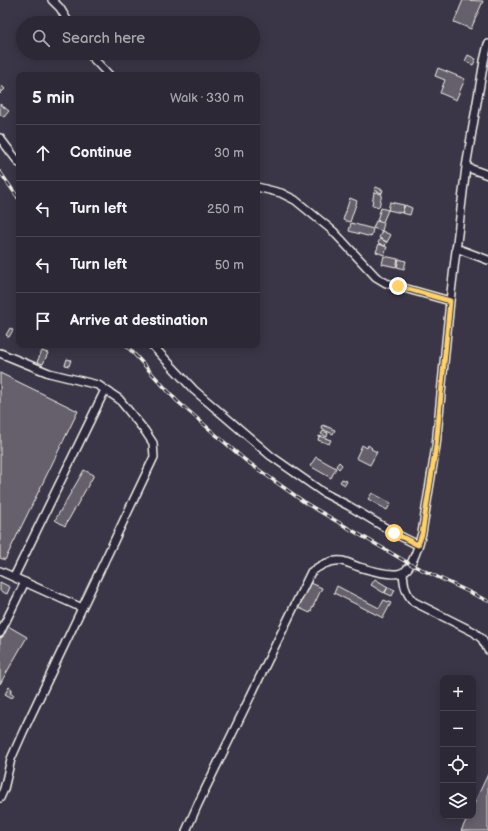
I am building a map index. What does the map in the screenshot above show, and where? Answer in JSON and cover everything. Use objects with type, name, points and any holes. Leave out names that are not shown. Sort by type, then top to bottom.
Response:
[{"type":"street","points":[[52,0],[60,8],[65,16]]},
{"type":"street","points":[[186,831],[311,572],[320,565],[341,561],[377,572],[399,574],[407,570],[418,545],[422,534],[436,446],[450,301],[466,167],[488,44]]},
{"type":"street","points":[[95,60],[106,72]]},
{"type":"street","points":[[0,138],[16,160]]},
{"type":"street","points":[[466,167],[488,175]]},
{"type":"street","points":[[260,188],[281,193],[295,200],[333,230],[376,276],[386,283],[450,301]]},
{"type":"street","points":[[456,248],[488,260]]},
{"type":"street","points":[[155,348],[194,390],[271,456],[324,493],[418,545]]},
{"type":"street","points":[[0,353],[49,373],[98,385],[119,400],[145,431],[153,443],[154,457],[23,732],[11,759],[4,789],[0,798]]},
{"type":"street","points":[[14,577],[105,390]]},
{"type":"street","points":[[0,571],[82,608]]},
{"type":"street","points":[[403,572],[406,591],[408,596],[414,602],[474,632],[482,639],[488,650]]},
{"type":"street","points":[[0,633],[25,582]]},
{"type":"building","points":[[463,0],[483,1],[471,29],[454,22]]},
{"type":"building","points":[[468,55],[476,59],[473,65],[465,61]]},
{"type":"building","points":[[438,68],[465,79],[456,100],[440,93],[445,80],[435,76]]},
{"type":"building","points":[[2,86],[5,89],[0,94],[0,88]]},
{"type":"building","points":[[0,104],[9,111],[4,117],[0,114]]},
{"type":"building","points":[[376,187],[383,190],[382,193],[374,190]]},
{"type":"building","points":[[374,192],[382,194],[379,207],[372,205]]},
{"type":"building","points":[[350,198],[357,201],[350,222],[343,220]]},
{"type":"building","points":[[390,202],[404,205],[402,213],[388,210]]},
{"type":"building","points":[[405,205],[412,208],[410,215],[402,213]]},
{"type":"building","points":[[381,208],[388,210],[383,222],[377,220]]},
{"type":"building","points":[[376,221],[384,223],[382,231],[373,228]]},
{"type":"building","points":[[351,223],[373,229],[371,237],[349,231]]},
{"type":"building","points":[[382,231],[391,235],[387,242],[379,238]]},
{"type":"building","points":[[380,239],[387,242],[385,246],[378,243]]},
{"type":"building","points":[[379,244],[387,247],[384,255],[376,252]]},
{"type":"building","points":[[384,256],[398,259],[396,267],[382,264]]},
{"type":"building","points":[[399,259],[406,261],[404,269],[397,267]]},
{"type":"building","points":[[10,328],[13,330],[9,337],[6,335]]},
{"type":"building","points":[[42,351],[48,353],[43,364],[37,362]]},
{"type":"building","points":[[67,359],[71,360],[69,366],[65,365]]},
{"type":"building","points":[[0,373],[78,411],[5,560],[0,558]]},
{"type":"building","points":[[323,425],[335,430],[333,434],[322,429]]},
{"type":"building","points":[[323,431],[328,433],[327,437],[321,434]]},
{"type":"building","points":[[319,436],[331,440],[329,444],[318,440]]},
{"type":"building","points":[[362,445],[367,448],[368,445],[372,448],[371,449],[377,452],[370,465],[356,458]]},
{"type":"building","points":[[316,457],[336,468],[331,478],[310,466]]},
{"type":"building","points":[[339,462],[342,465],[339,469],[336,466]]},
{"type":"building","points":[[84,470],[94,475],[65,526],[55,520]]},
{"type":"building","points":[[342,479],[347,481],[345,485],[340,482]]},
{"type":"building","points":[[372,493],[391,503],[387,510],[368,499]]},
{"type":"building","points":[[375,579],[388,587],[384,593],[371,585]]},
{"type":"building","points":[[0,582],[10,587],[7,594],[0,591]]},
{"type":"building","points":[[309,582],[322,588],[310,613],[297,607]]},
{"type":"building","points":[[337,586],[379,608],[384,600],[391,603],[383,618],[334,593]]},
{"type":"building","points":[[388,587],[395,590],[392,596],[385,593]]},
{"type":"building","points":[[8,626],[27,637],[0,684],[0,640]]},
{"type":"building","points":[[9,687],[12,689],[10,693],[14,695],[12,698],[5,694]]},
{"type":"building","points":[[488,774],[488,831],[461,831],[467,819],[476,819],[476,800]]},
{"type":"railway","points":[[0,172],[16,195]]},
{"type":"railway","points":[[129,348],[177,401],[245,460],[307,504],[410,564],[488,601]]},
{"type":"route","points":[[394,533],[418,545],[422,534],[436,446],[450,301],[398,286]]}]
